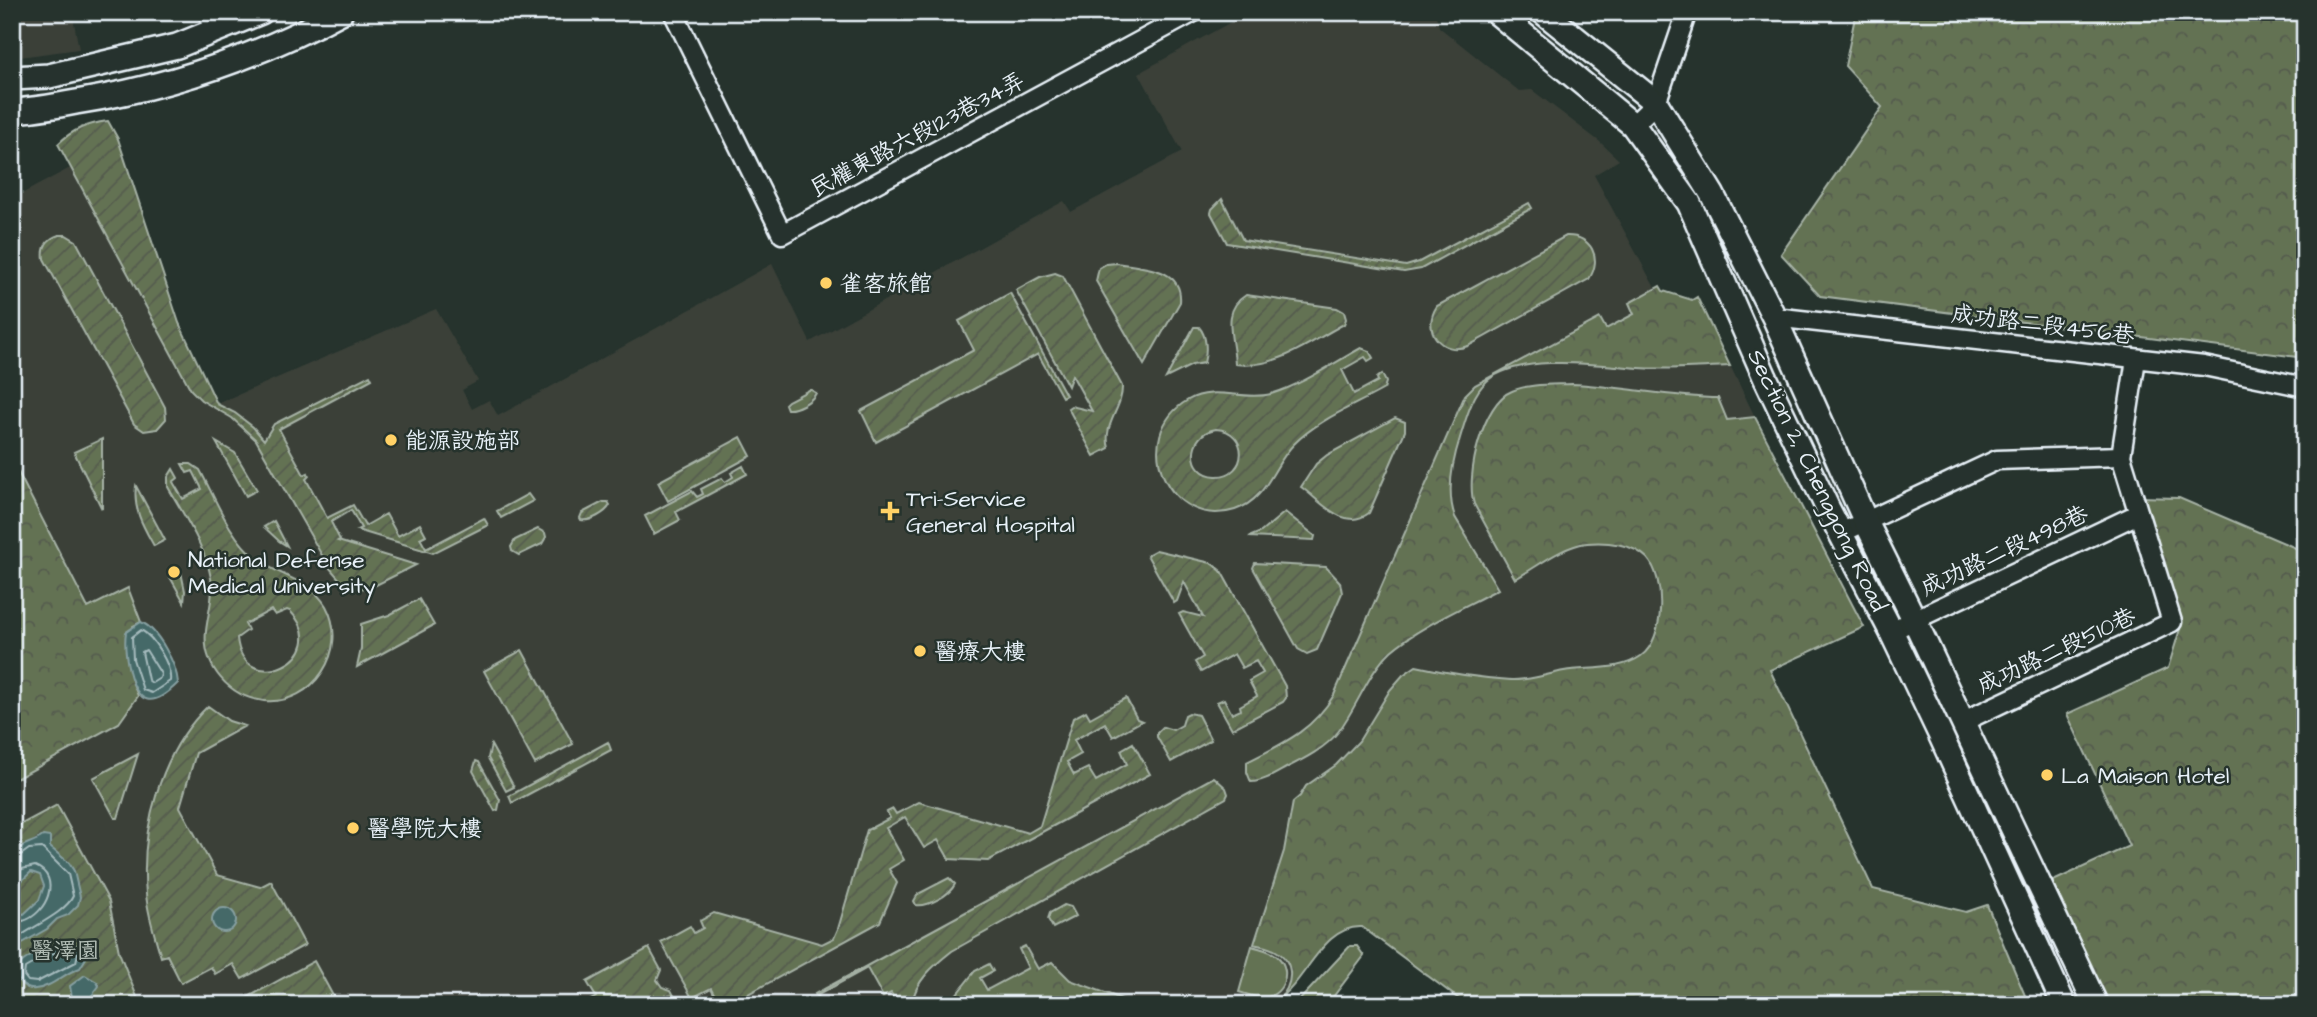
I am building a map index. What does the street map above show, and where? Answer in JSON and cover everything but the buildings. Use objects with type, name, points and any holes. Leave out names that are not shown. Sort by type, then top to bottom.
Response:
[{"type":"main road","points":[[12,79],[49,76],[177,46],[212,21],[261,12]]},
{"type":"main road","points":[[12,111],[115,96],[208,71],[297,36],[341,12]]},
{"type":"main road","name":"Section 2, Chenggong Road","points":[[1496,12],[1633,125],[1689,204],[1765,377],[1891,631],[2064,1005]]},
{"type":"main road","name":"Section 2, Chenggong Road","points":[[1543,12],[1656,103],[1712,194],[1774,317],[1865,520],[2075,956],[2096,1005]]},
{"type":"street","name":"民權東路六段123巷34弄","points":[[673,12],[782,234],[1194,12]]},
{"type":"street","points":[[1633,125],[1656,103],[1687,12]]},
{"type":"street","name":"成功路二段456巷","points":[[1774,317],[2204,366],[2305,387]]},
{"type":"street","points":[[2136,359],[2121,456],[2138,514]]},
{"type":"street","points":[[1841,533],[1997,460],[2121,456]]},
{"type":"street","name":"成功路二段498巷","points":[[1891,631],[2138,514]]},
{"type":"street","name":"成功路二段510巷","points":[[1962,722],[2172,622],[2138,514]]},
{"type":"shaded area","points":[[12,12],[72,12],[79,49],[12,58]]},
{"type":"shaded area","name":"Tri-Service General Hospital","points":[[1249,12],[1435,12],[1439,27],[1519,91],[1532,90],[1600,142],[1619,160],[1594,175],[1655,288],[1660,286],[1663,291],[1692,300],[1697,297],[1755,417],[1727,420],[1718,398],[1686,397],[1609,386],[1540,385],[1511,391],[1501,397],[1488,418],[1480,439],[1474,462],[1471,493],[1480,518],[1515,578],[1569,548],[1584,543],[1605,542],[1628,547],[1646,556],[1659,580],[1655,639],[1644,654],[1634,660],[1606,667],[1514,680],[1459,675],[1416,666],[1403,675],[1378,708],[1359,741],[1336,765],[1306,786],[1293,802],[1284,851],[1254,943],[1277,951],[1291,971],[1288,988],[1278,1000],[1263,1005],[1240,1000],[1238,1005],[1138,1005],[1070,980],[1013,1005],[12,1005],[12,199],[72,167],[174,318],[207,397],[217,404],[436,309],[478,381],[462,390],[472,409],[489,400],[498,416],[772,264],[810,342],[1064,201],[1071,212],[1182,152],[1139,73]]},
{"type":"green space","points":[[1856,12],[2305,12],[2305,358],[1820,296],[1781,254],[1882,107],[1845,66]]},
{"type":"green space","points":[[108,121],[118,139],[179,323],[217,404],[235,413],[264,440],[274,424],[370,375],[372,379],[279,429],[304,475],[308,473],[306,479],[327,518],[353,505],[365,526],[386,514],[398,536],[420,524],[426,535],[420,538],[426,549],[484,518],[488,525],[433,553],[357,530],[361,528],[351,510],[331,522],[340,540],[338,541],[416,565],[370,588],[348,589],[328,566],[256,440],[232,418],[201,400],[191,390],[58,144],[81,128]]},
{"type":"green space","points":[[1222,199],[1243,240],[1406,266],[1419,262],[1529,203],[1532,208],[1421,269],[1404,272],[1227,243],[1211,213]]},
{"type":"green space","points":[[59,235],[66,235],[76,241],[165,407],[166,419],[157,429],[144,431],[134,424],[44,259],[46,244]]},
{"type":"green space","points":[[1566,236],[1582,239],[1592,249],[1595,263],[1589,279],[1468,346],[1450,347],[1436,339],[1431,324],[1437,306]]},
{"type":"green space","points":[[1117,263],[1159,271],[1175,282],[1179,290],[1180,302],[1144,365],[1096,281],[1099,268]]},
{"type":"green space","points":[[1055,273],[1063,276],[1122,386],[1108,432],[1109,448],[1094,456],[1068,408],[1071,406],[1092,411],[1072,375],[1068,386],[1016,290],[1040,277]]},
{"type":"green space","points":[[1660,286],[1663,291],[1692,300],[1697,297],[1730,366],[1662,369],[1582,363],[1539,364],[1501,372],[1487,381],[1473,400],[1457,448],[1451,498],[1455,517],[1498,589],[1402,642],[1375,670],[1333,738],[1300,761],[1260,781],[1251,782],[1247,762],[1307,727],[1334,695],[1465,395],[1475,385],[1600,318],[1606,329],[1634,314],[1629,303]]},
{"type":"green space","points":[[1010,293],[1066,395],[1062,397],[1038,354],[876,442],[861,411],[974,350],[959,321]]},
{"type":"green space","points":[[1246,295],[1337,308],[1344,312],[1346,319],[1344,324],[1278,359],[1250,365],[1235,364],[1231,317],[1238,301]]},
{"type":"green space","points":[[1194,327],[1199,327],[1205,339],[1204,363],[1192,365],[1166,378]]},
{"type":"green space","points":[[1361,348],[1369,351],[1373,358],[1368,361],[1365,357],[1342,370],[1354,394],[1378,381],[1377,378],[1382,374],[1386,382],[1384,389],[1303,435],[1255,498],[1235,510],[1211,513],[1191,507],[1175,494],[1164,476],[1158,456],[1160,435],[1170,416],[1188,400],[1218,393],[1250,396],[1271,394],[1305,380]],"holes":[[[1216,429],[1235,437],[1239,445],[1239,462],[1227,474],[1206,474],[1195,462],[1195,446],[1206,432]]]},
{"type":"green space","points":[[1572,384],[1718,398],[1727,420],[1755,417],[1864,627],[1770,670],[1873,889],[1966,912],[1987,905],[2029,1005],[1467,1005],[1362,927],[1348,929],[1326,944],[1278,1000],[1289,982],[1287,962],[1276,951],[1254,944],[1284,851],[1293,802],[1306,786],[1336,765],[1359,741],[1390,690],[1403,675],[1416,666],[1475,677],[1517,680],[1564,671],[1614,666],[1641,656],[1655,636],[1660,593],[1653,567],[1641,553],[1619,544],[1587,543],[1559,553],[1515,579],[1474,504],[1474,459],[1485,424],[1493,409],[1512,391],[1542,385]]},
{"type":"green space","points":[[809,390],[816,393],[811,399],[799,407],[787,409],[785,404],[788,401]]},
{"type":"green space","points":[[1395,418],[1405,422],[1405,431],[1369,513],[1360,518],[1342,517],[1301,487],[1316,464],[1327,455]]},
{"type":"green space","points":[[741,437],[751,456],[668,501],[658,482]]},
{"type":"green space","points":[[102,439],[102,509],[74,452]]},
{"type":"green space","points":[[216,442],[235,453],[257,490],[246,496]]},
{"type":"green space","points":[[182,464],[191,464],[200,470],[224,518],[247,550],[266,565],[312,590],[326,606],[332,623],[330,657],[311,685],[298,694],[282,700],[264,701],[251,698],[229,686],[213,667],[206,644],[212,592],[208,566],[193,531],[168,487],[168,477],[173,469],[178,478],[173,482],[183,499],[202,489],[193,471],[187,473]],"holes":[[[271,610],[275,615],[290,611],[301,628],[302,644],[295,657],[283,666],[269,670],[254,667],[243,657],[237,638],[248,630],[245,624]]]},
{"type":"green space","points":[[743,466],[747,474],[676,512],[680,520],[654,534],[645,516],[692,491],[697,497],[703,494],[701,489],[722,478],[725,482],[733,477],[731,473]]},
{"type":"green space","points":[[18,472],[88,608],[128,588],[141,622],[133,626],[132,681],[138,696],[119,723],[12,781],[12,474]]},
{"type":"green space","points":[[136,486],[165,540],[154,546],[137,510]]},
{"type":"green space","points":[[528,494],[533,501],[501,518],[497,511]]},
{"type":"green space","points":[[2138,497],[2179,498],[2305,552],[2305,1005],[2113,1005],[2090,980],[2051,882],[2129,846],[2067,714],[2168,668],[2180,629]]},
{"type":"green space","points":[[603,502],[610,505],[605,511],[593,518],[581,520],[582,513]]},
{"type":"green space","points":[[1285,512],[1315,536],[1314,540],[1249,537],[1261,532]]},
{"type":"green space","points":[[274,521],[287,546],[264,527]]},
{"type":"green space","points":[[538,529],[545,533],[542,544],[519,555],[512,551],[515,540]]},
{"type":"green space","points":[[1156,550],[1211,563],[1221,571],[1285,686],[1286,698],[1283,702],[1232,729],[1217,702],[1224,699],[1232,714],[1241,710],[1240,706],[1257,696],[1249,681],[1263,673],[1256,661],[1242,668],[1234,654],[1201,672],[1195,662],[1203,657],[1179,614],[1183,612],[1203,617],[1184,582],[1174,603],[1147,555]]},
{"type":"green space","points":[[1255,563],[1326,567],[1340,582],[1342,593],[1317,650],[1307,654],[1298,649],[1253,568]]},
{"type":"green space","points":[[181,572],[185,591],[184,602],[170,577]]},
{"type":"green space","points":[[419,599],[434,625],[357,667],[361,649],[361,624],[389,615]]},
{"type":"green space","points":[[522,650],[573,744],[535,764],[484,671]]},
{"type":"green space","points":[[1126,698],[1137,719],[1142,721],[1113,737],[1105,723],[1074,740],[1081,754],[1067,762],[1074,775],[1088,768],[1096,781],[1127,764],[1121,750],[1133,743],[1150,774],[988,861],[949,859],[938,840],[924,848],[905,817],[886,828],[904,860],[889,869],[897,883],[880,922],[728,1005],[712,1005],[718,1001],[711,988],[692,998],[661,942],[690,926],[694,933],[703,928],[700,921],[714,913],[822,944],[834,938],[867,830],[890,818],[887,812],[893,809],[896,814],[919,802],[1028,833],[1040,826],[1073,718],[1086,711],[1090,718]]},
{"type":"green space","points":[[208,706],[229,721],[245,726],[196,753],[180,807],[217,875],[260,887],[271,881],[305,945],[242,979],[233,964],[215,974],[211,967],[181,983],[167,955],[161,957],[150,918],[146,894],[146,844],[150,819],[166,769],[191,725]]},
{"type":"green space","points":[[1185,715],[1198,715],[1211,740],[1171,762],[1157,733],[1163,727],[1173,730],[1182,725]]},
{"type":"green space","points":[[608,742],[611,750],[512,803],[509,796]]},
{"type":"green space","points":[[491,745],[514,787],[506,791],[488,758]]},
{"type":"green space","points":[[138,754],[118,818],[115,818],[93,778]]},
{"type":"green space","points":[[476,761],[500,800],[498,810],[495,811],[473,771]]},
{"type":"green space","points":[[1214,777],[1226,788],[1226,798],[952,951],[921,981],[911,1005],[898,1005],[891,993],[883,997],[867,968],[818,995],[819,1001],[815,994]]},
{"type":"green space","name":"醫澤園","points":[[57,805],[109,901],[119,952],[139,1002],[134,1005],[12,1005],[12,829]]},
{"type":"green space","points":[[949,878],[955,884],[944,896],[916,905],[914,901],[918,894]]},
{"type":"green space","points":[[1064,905],[1071,907],[1076,916],[1053,928],[1048,919],[1050,913]]},
{"type":"green space","points":[[1025,946],[1038,969],[1052,962],[1070,980],[1138,1005],[948,1005],[975,971],[989,964],[993,971],[980,978],[987,990],[1028,968],[1019,949]]},
{"type":"green space","points":[[1252,946],[1275,955],[1285,969],[1280,989],[1269,997],[1261,998],[1239,992]]},
{"type":"green space","points":[[1350,946],[1357,946],[1364,956],[1333,997],[1326,1001],[1326,1005],[1295,1005]]},
{"type":"green space","points":[[649,948],[661,970],[657,980],[662,987],[671,990],[679,1005],[589,1005],[587,1002],[596,997],[587,982]]},
{"type":"green space","points":[[314,961],[338,1005],[234,1005]]},
{"type":"water","points":[[141,622],[160,640],[170,658],[178,683],[161,697],[148,700],[142,697],[133,683],[125,647],[126,632]]},
{"type":"water","points":[[43,836],[50,837],[50,847],[69,863],[74,871],[80,897],[78,905],[68,915],[57,919],[47,929],[19,945],[12,953],[12,902],[19,913],[24,914],[39,900],[44,886],[40,875],[31,872],[12,890],[12,853]]},
{"type":"water","points":[[224,908],[235,915],[236,920],[229,931],[224,932],[213,925],[212,920],[219,909]]},
{"type":"water","points":[[70,943],[83,948],[86,958],[80,968],[41,988],[30,989],[22,985],[16,972],[24,960],[44,950]]},
{"type":"water","points":[[85,975],[99,986],[87,1002],[83,1003],[72,998],[70,986]]},
{"type":"place","name":"雀客旅館","points":[[826,283]]},
{"type":"place","name":"能源設施部","points":[[391,440]]},
{"type":"place","name":"Tri-Service General Hospital","points":[[890,511]]},
{"type":"place","name":"National Defense Medical University","points":[[174,572]]},
{"type":"place","name":"醫療大樓","points":[[920,651]]},
{"type":"place","name":"La Maison Hotel","points":[[2047,775]]},
{"type":"place","name":"醫學院大樓","points":[[353,828]]}]
